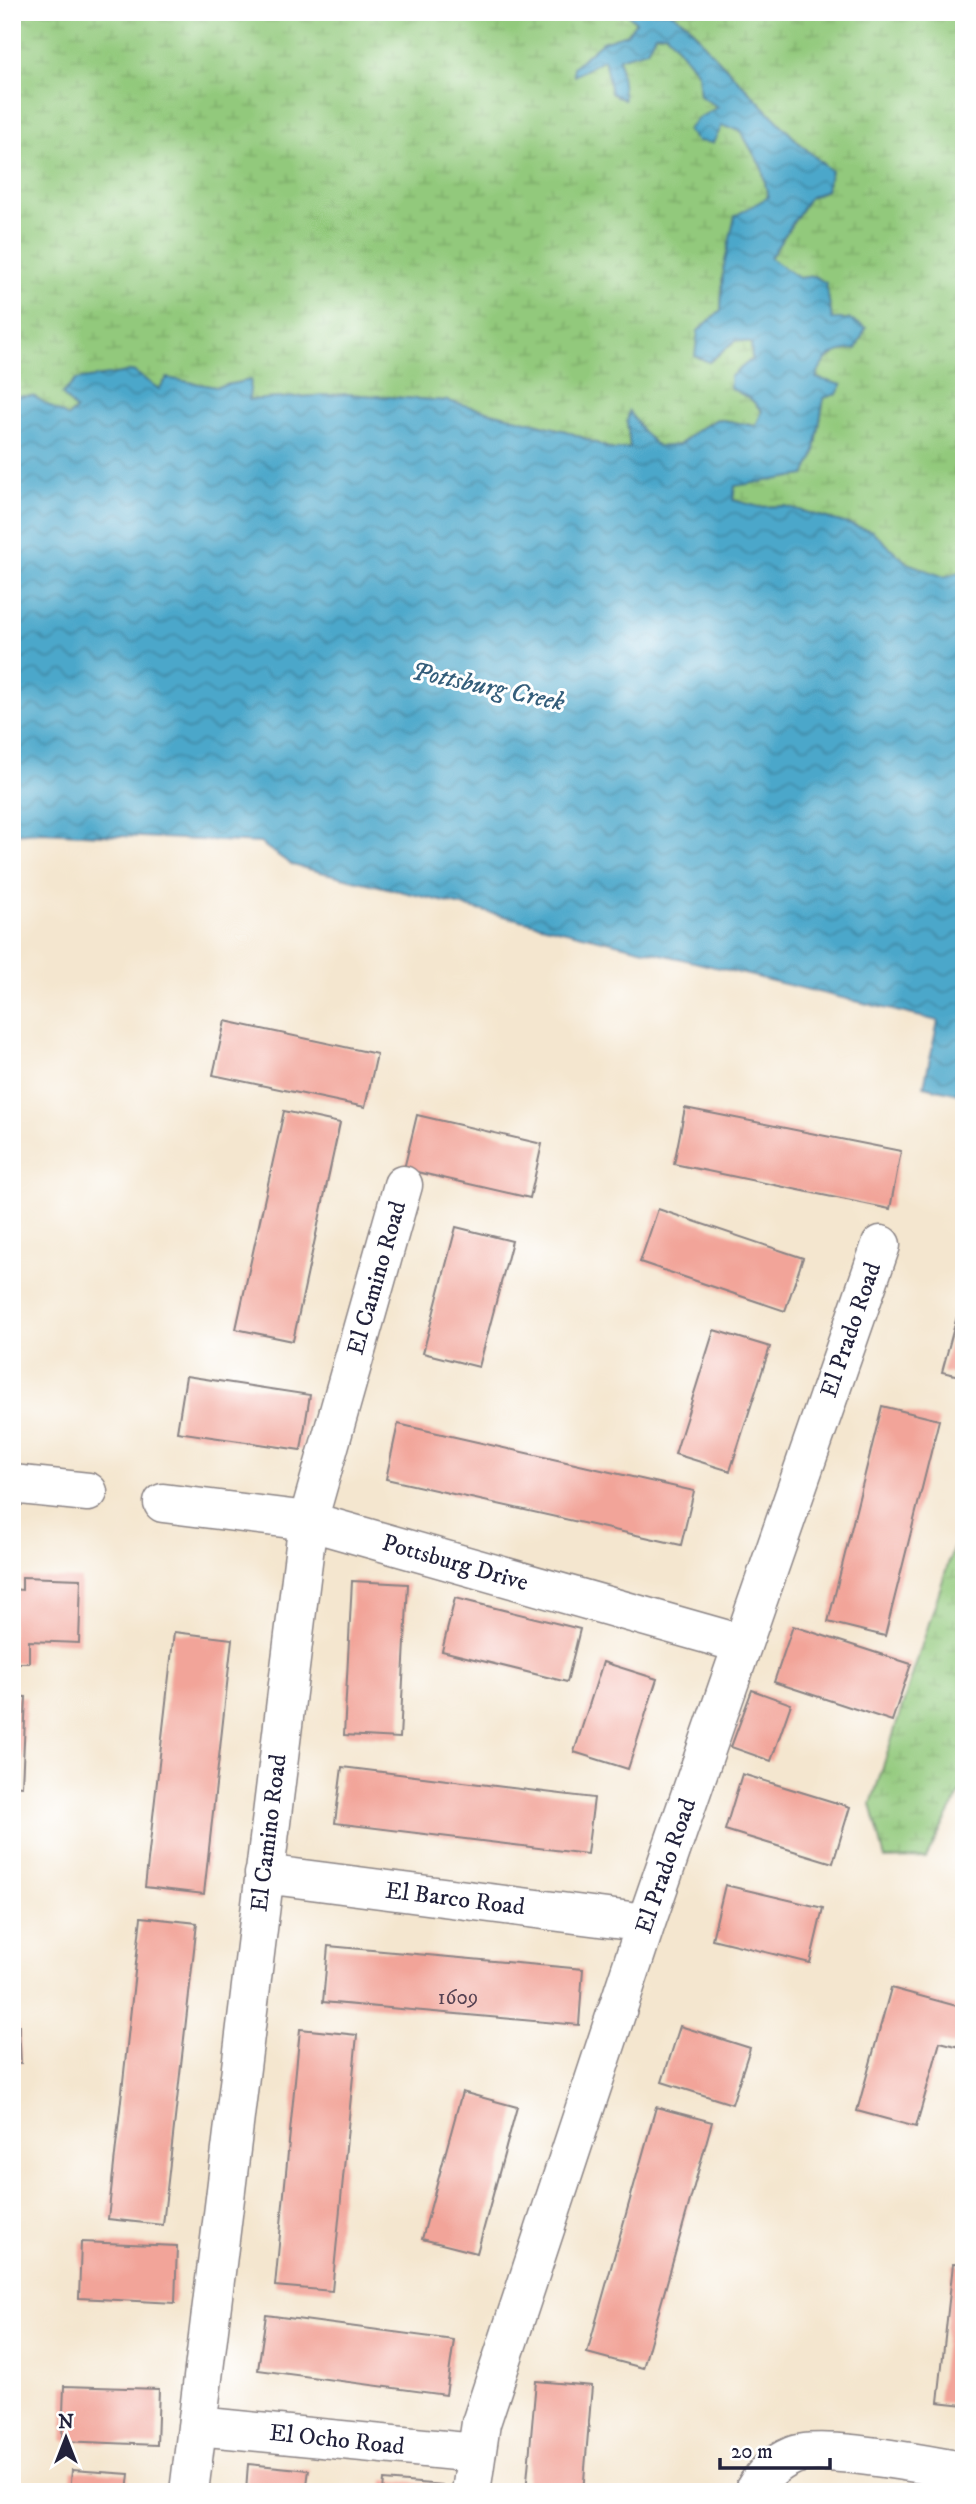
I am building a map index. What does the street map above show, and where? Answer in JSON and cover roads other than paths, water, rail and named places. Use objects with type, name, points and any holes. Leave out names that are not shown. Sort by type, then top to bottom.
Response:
[{"type":"street","name":"El Camino Road","points":[[190,2492],[307,1521],[403,1185]]},
{"type":"street","name":"El Prado Road","points":[[471,2492],[481,2423],[646,1923],[881,1245]]},
{"type":"street","points":[[12,1484],[88,1492]]},
{"type":"street","name":"Pottsburg Drive","points":[[163,1503],[307,1521],[742,1644]]},
{"type":"street","name":"El Barco Road","points":[[264,1874],[646,1923]]},
{"type":"street","name":"El Ocho Road","points":[[197,2426],[476,2453]]},
{"type":"street","points":[[753,2492],[762,2476],[793,2454],[833,2452],[964,2471]]},
{"type":"water","name":"Pottsburg Creek","points":[[626,12],[670,12],[688,24],[709,50],[798,142],[831,171],[826,190],[809,198],[770,258],[799,278],[814,276],[826,283],[832,319],[849,319],[866,328],[856,349],[830,356],[816,378],[842,385],[837,394],[824,398],[814,456],[805,475],[735,486],[733,500],[759,507],[785,506],[872,531],[907,563],[944,577],[964,571],[964,1067],[959,1094],[924,1086],[938,1021],[292,865],[260,843],[42,832],[12,834],[12,396],[33,396],[68,417],[76,410],[62,394],[76,380],[133,371],[159,389],[167,378],[216,387],[251,380],[249,400],[347,394],[448,401],[566,431],[613,450],[630,448],[627,422],[629,411],[643,432],[658,447],[679,445],[697,430],[717,419],[756,426],[762,411],[751,399],[730,388],[730,377],[752,359],[751,343],[736,340],[709,362],[695,356],[698,331],[721,310],[723,270],[735,216],[768,197],[762,168],[740,130],[722,126],[713,143],[697,141],[687,130],[697,119],[718,107],[700,96],[698,73],[666,33],[655,34],[647,50],[619,58],[624,100],[611,93],[604,59],[574,76],[573,67],[602,42],[627,34],[636,22]]}]
